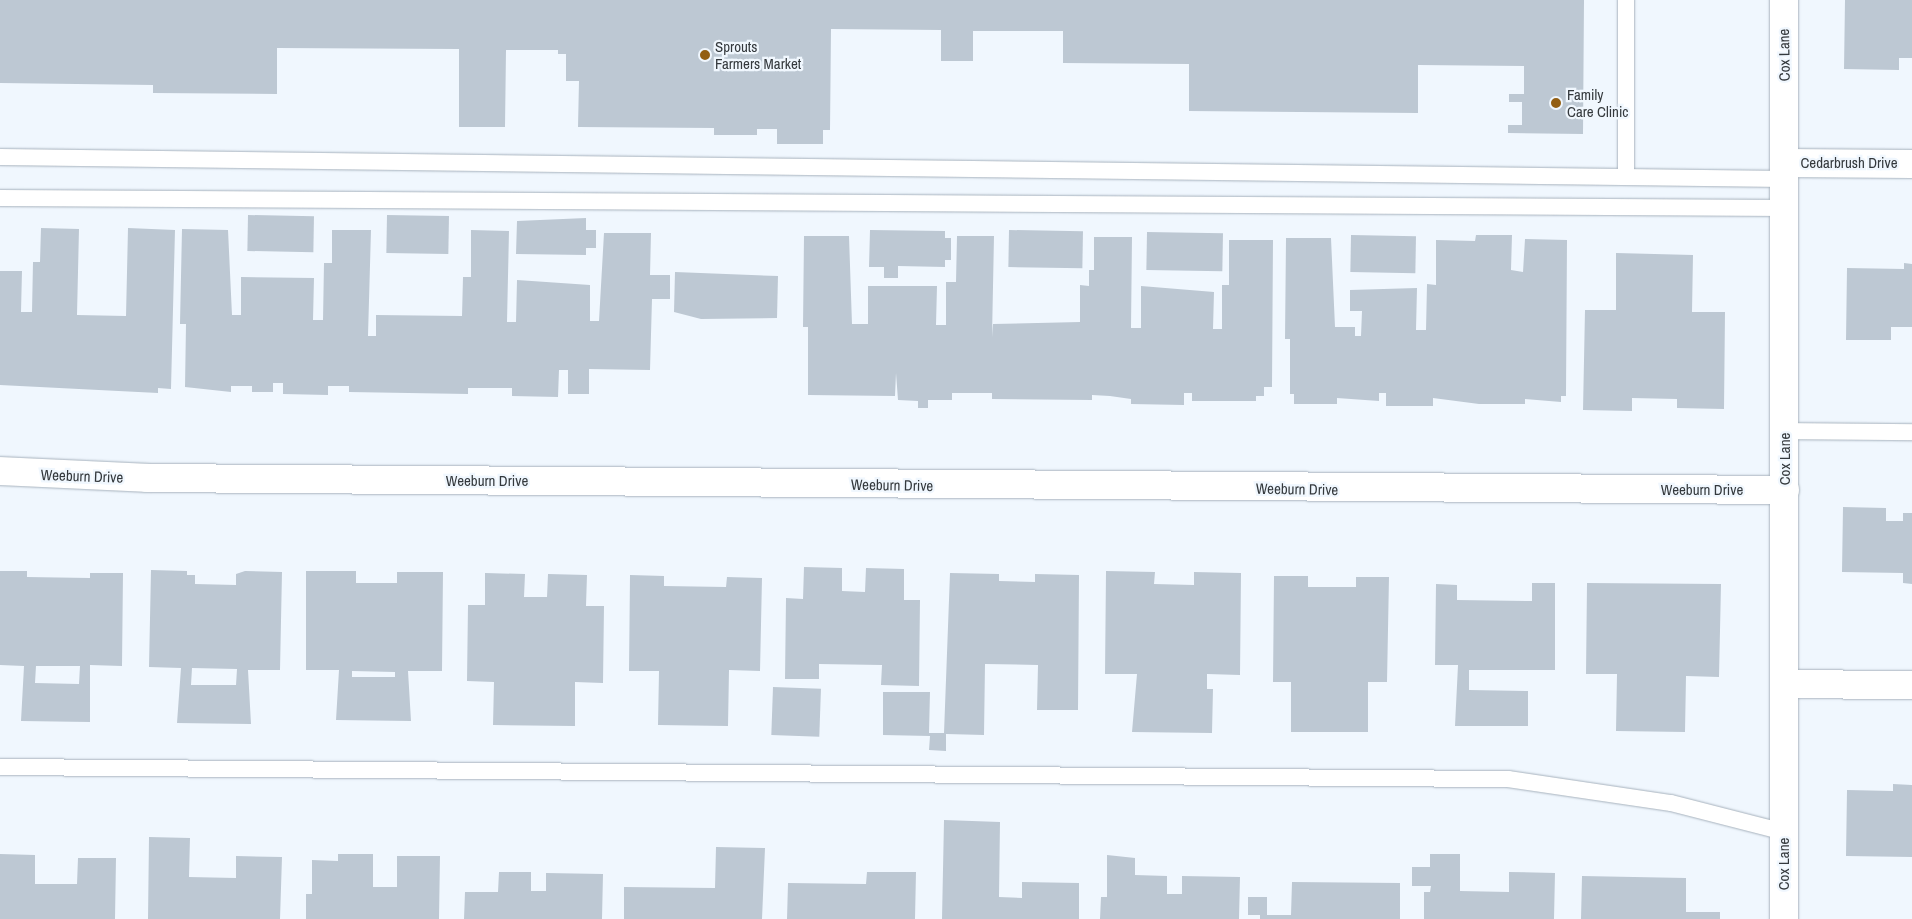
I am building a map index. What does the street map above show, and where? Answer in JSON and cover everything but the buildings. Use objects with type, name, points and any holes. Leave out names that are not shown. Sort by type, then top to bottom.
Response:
[{"type":"street","name":"Cox Lane","points":[[1784,0],[1786,171],[1784,919]]},
{"type":"street","name":"Cedarbrush Drive","points":[[1786,171],[1912,164]]},
{"type":"street","name":"Weeburn Drive","points":[[0,470],[157,478],[1785,490]]},
{"type":"street","points":[[1784,684],[1912,684]]},
{"type":"lane","points":[[1626,0],[1626,177]]},
{"type":"lane","points":[[0,157],[1626,177],[1786,171]]},
{"type":"lane","points":[[0,198],[1786,208]]},
{"type":"lane","points":[[1785,431],[1912,432]]},
{"type":"lane","points":[[0,767],[1508,779],[1671,803],[1784,832]]},
{"type":"place","name":"Sprouts Farmers Market","points":[[705,55]]},
{"type":"place","name":"Family Care Clinic","points":[[1556,103]]}]
